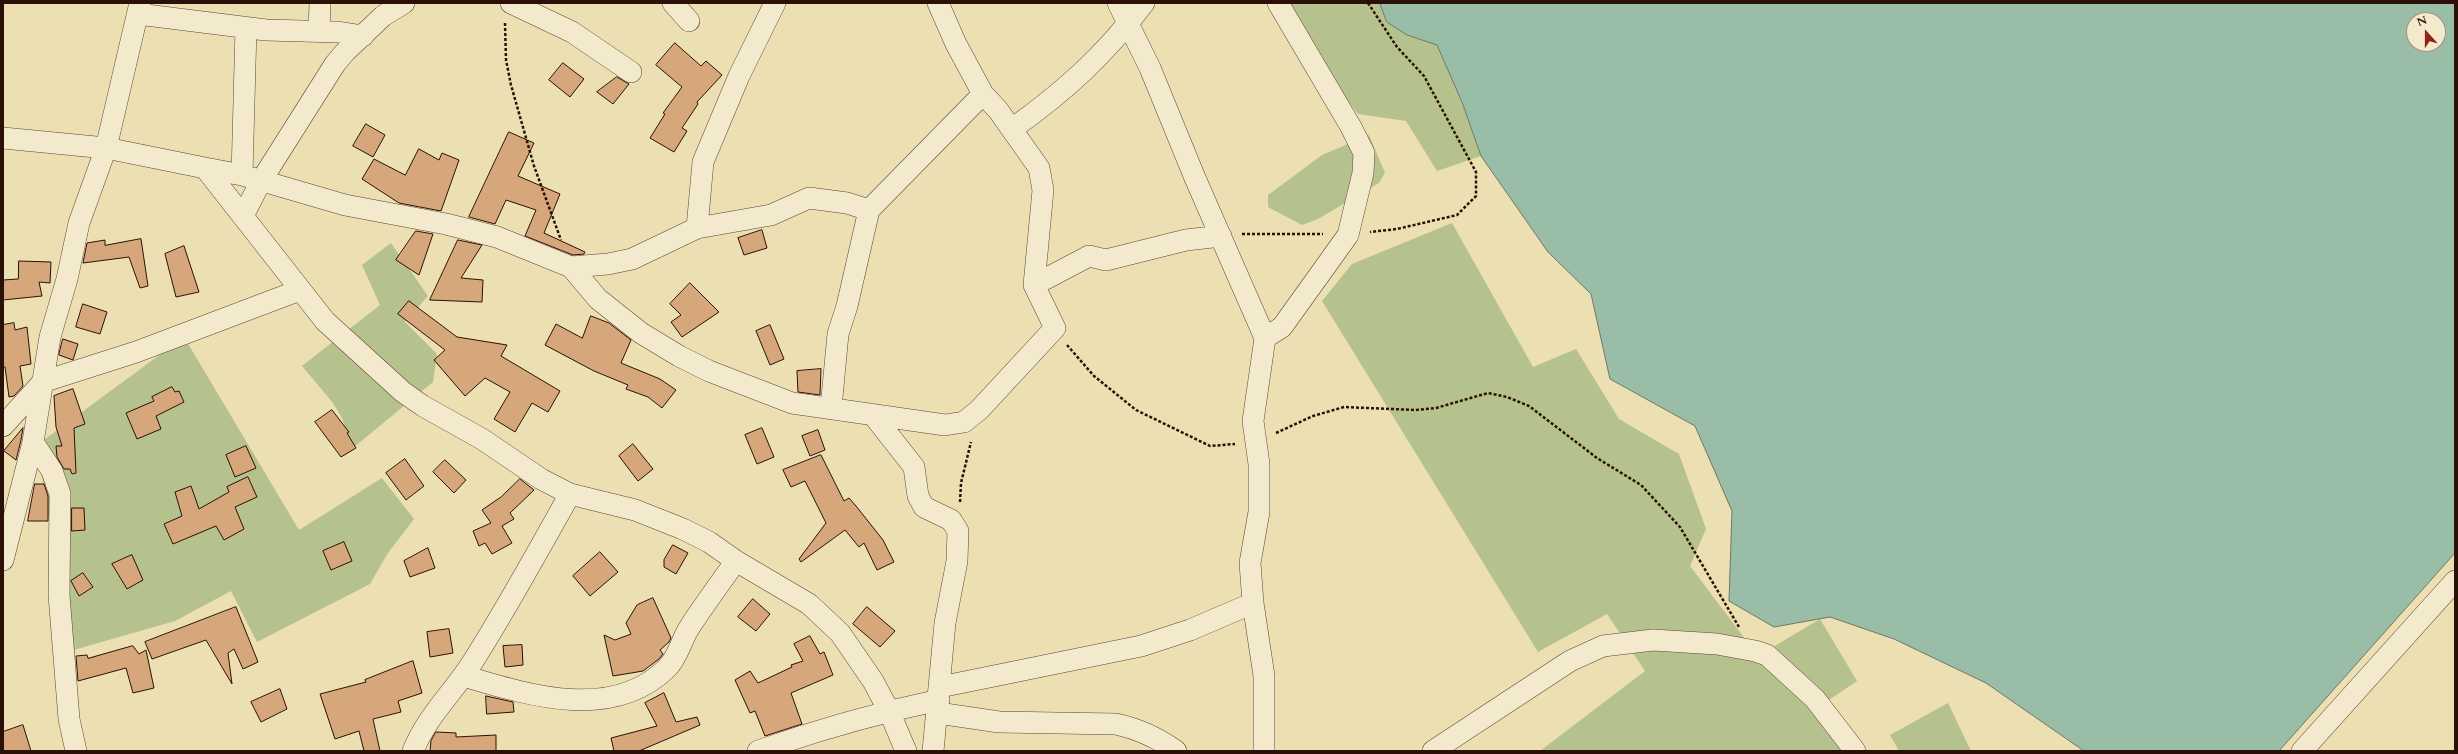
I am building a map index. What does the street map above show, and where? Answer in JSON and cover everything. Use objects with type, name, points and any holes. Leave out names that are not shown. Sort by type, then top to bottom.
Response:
[{"type":"street","points":[[319,31],[320,3]]},
{"type":"street","points":[[252,178],[335,64],[390,10],[404,3]]},
{"type":"street","points":[[673,3],[690,21]]},
{"type":"street","points":[[697,228],[703,162],[739,76],[775,3]]},
{"type":"street","points":[[571,267],[598,300],[641,333],[679,356],[709,371],[792,403],[945,425],[964,422],[979,410],[1055,328],[1034,285],[1043,190],[1041,176],[1036,161],[983,94],[953,38],[938,3]]},
{"type":"street","points":[[1118,3],[1150,68],[1265,338],[1254,421],[1259,512],[1250,563],[1252,603],[1264,676],[1264,751]]},
{"type":"street","points":[[1012,129],[1055,98],[1076,80],[1128,24],[1144,3]]},
{"type":"street","points":[[1265,338],[1282,327],[1348,235],[1363,173],[1364,153],[1351,127],[1278,3]]},
{"type":"street","points":[[3,560],[33,442],[50,336],[67,280],[79,223],[106,148],[139,8],[246,28],[319,31],[363,36]]},
{"type":"street","points":[[508,10],[572,32],[631,72]]},
{"type":"street","points":[[243,216],[252,178],[246,28]]},
{"type":"street","points":[[831,408],[838,334],[869,210],[983,94]]},
{"type":"street","points":[[3,138],[106,148],[252,178],[344,205],[446,224],[498,237],[571,267],[608,264],[632,259],[697,228],[771,215],[809,198],[847,203],[869,210]]},
{"type":"street","points":[[205,168],[325,321],[403,392],[423,406],[482,439],[541,479],[570,494],[635,510],[683,529],[709,542],[736,561],[795,594],[840,633],[873,681],[890,711],[906,751]]},
{"type":"street","points":[[1034,285],[1088,256],[1106,260],[1186,240],[1221,236]]},
{"type":"street","points":[[3,426],[42,383],[136,352],[300,290]]},
{"type":"street","points":[[873,415],[914,467],[918,496],[924,507],[951,520],[958,531],[957,561],[945,624],[933,751]]},
{"type":"street","points":[[33,442],[52,471],[60,494],[59,595],[69,719],[76,751]]},
{"type":"street","points":[[413,751],[429,718],[464,676],[510,604],[570,494]]},
{"type":"street","points":[[464,676],[523,694],[567,700],[619,696],[640,690],[668,667],[688,630],[736,561]]},
{"type":"street","points":[[2302,751],[2455,581]]},
{"type":"street","points":[[758,751],[794,738],[890,711],[939,700],[1141,646],[1190,630],[1252,603]]},
{"type":"street","points":[[1433,751],[1540,679],[1570,661],[1603,646],[1653,640],[1717,644],[1755,650],[1773,660],[1815,699],[1855,751]]},
{"type":"street","points":[[939,700],[999,722],[1116,724],[1134,728],[1162,741],[1176,751]]},
{"type":"path","points":[[1221,236],[1261,233],[1348,235],[1397,229],[1457,215],[1476,196],[1476,172],[1424,76],[1397,47],[1368,3]]},
{"type":"path","points":[[508,10],[506,60],[511,85],[534,166],[571,267]]},
{"type":"path","points":[[1055,328],[1063,341],[1094,376],[1136,410],[1210,446],[1256,442],[1313,416],[1344,407],[1415,410],[1436,408],[1488,393],[1507,397],[1529,406],[1597,458],[1641,485],[1680,527],[1716,591],[1755,650]]},
{"type":"path","points":[[958,531],[961,483],[979,410]]},
{"type":"shaded area","points":[[1286,3],[1380,3],[1387,22],[1407,35],[1437,45],[1462,102],[1481,156],[1437,171],[1406,121],[1358,114],[1304,43]]},
{"type":"shaded area","points":[[1380,3],[2455,3],[2455,553],[2279,751],[2084,751],[1986,683],[1894,639],[1830,617],[1774,627],[1729,601],[1732,511],[1695,426],[1610,379],[1591,294],[1548,252],[1481,156],[1462,102],[1437,45],[1407,35],[1387,22]]},
{"type":"shaded area","points":[[1369,135],[1385,173],[1379,183],[1318,219],[1302,225],[1268,207],[1268,195],[1322,155]]},
{"type":"shaded area","points":[[1452,223],[1533,367],[1576,349],[1619,419],[1679,454],[1706,529],[1690,566],[1758,656],[1820,619],[1857,681],[1814,710],[1849,751],[1540,751],[1645,671],[1607,614],[1538,652],[1322,301],[1352,264]]},
{"type":"shaded area","points":[[391,243],[428,296],[405,322],[437,354],[433,382],[353,448],[342,418],[333,403],[302,366],[380,305],[362,265]]},
{"type":"shaded area","points":[[184,337],[299,530],[382,478],[414,519],[388,553],[370,584],[257,642],[231,591],[175,621],[70,651],[37,445]]},
{"type":"shaded area","points":[[1948,703],[1971,751],[1899,751],[1890,735]]},
{"type":"building","points":[[675,43],[701,66],[706,61],[722,75],[697,102],[698,104],[682,128],[687,131],[674,152],[650,138],[665,114],[663,113],[682,87],[656,65]]},
{"type":"building","points":[[563,63],[584,79],[570,97],[549,80]]},
{"type":"building","points":[[617,77],[629,84],[613,104],[597,92]]},
{"type":"building","points":[[366,124],[385,135],[373,157],[353,146]]},
{"type":"building","points":[[509,132],[534,143],[518,176],[560,194],[544,233],[585,252],[584,254],[573,255],[525,236],[536,210],[506,200],[495,224],[469,217]]},
{"type":"building","points":[[419,149],[439,160],[442,153],[459,160],[441,211],[399,203],[362,179],[374,159],[405,175]]},
{"type":"building","points":[[762,230],[767,248],[744,255],[738,238]]},
{"type":"building","points":[[416,231],[433,234],[419,275],[396,260]]},
{"type":"building","points":[[141,239],[148,286],[140,288],[129,257],[83,263],[87,243],[105,240],[105,245]]},
{"type":"building","points":[[458,240],[482,245],[461,278],[483,280],[482,302],[430,300]]},
{"type":"building","points":[[184,246],[199,292],[176,297],[165,254]]},
{"type":"building","points":[[19,261],[51,262],[50,283],[39,282],[42,296],[3,300],[3,280],[18,279]]},
{"type":"building","points":[[690,283],[719,312],[682,337],[671,322],[681,315],[670,304]]},
{"type":"building","points":[[409,301],[457,337],[507,345],[501,356],[560,391],[548,412],[532,403],[515,432],[494,419],[510,392],[485,378],[465,396],[434,360],[445,350],[398,314]]},
{"type":"building","points":[[83,304],[107,312],[100,334],[76,327]]},
{"type":"building","points":[[591,316],[609,323],[631,340],[621,363],[660,379],[676,390],[662,408],[648,397],[626,389],[628,385],[594,371],[545,345],[556,324],[582,338]]},
{"type":"building","points":[[14,323],[15,330],[27,327],[31,364],[20,366],[23,386],[14,396],[9,397],[5,367],[3,367],[3,325]]},
{"type":"building","points":[[770,325],[784,359],[770,365],[756,331]]},
{"type":"building","points":[[63,339],[78,344],[73,360],[59,355]]},
{"type":"building","points":[[821,369],[820,395],[798,392],[797,371]]},
{"type":"building","points":[[172,387],[175,392],[179,391],[184,402],[156,416],[161,429],[137,439],[126,413],[154,401],[152,397]]},
{"type":"building","points":[[73,389],[85,424],[74,428],[76,473],[72,474],[70,469],[64,469],[57,457],[56,446],[62,446],[56,427],[54,396]]},
{"type":"building","points":[[332,410],[349,432],[347,433],[356,448],[341,457],[315,422]]},
{"type":"building","points":[[23,428],[21,440],[16,460],[4,451]]},
{"type":"building","points":[[762,428],[774,457],[757,464],[745,435]]},
{"type":"building","points":[[818,430],[825,450],[810,456],[802,436]]},
{"type":"building","points":[[633,444],[653,469],[638,481],[619,456]]},
{"type":"building","points":[[246,446],[256,468],[235,477],[226,455]]},
{"type":"building","points":[[821,455],[844,501],[849,498],[856,506],[883,540],[894,562],[877,570],[864,543],[859,547],[845,530],[801,562],[799,559],[826,523],[805,481],[791,487],[783,470]]},
{"type":"building","points":[[405,459],[424,486],[406,500],[386,473]]},
{"type":"building","points":[[445,460],[466,480],[454,493],[433,472]]},
{"type":"building","points":[[248,477],[257,497],[235,507],[244,529],[224,540],[216,526],[173,544],[164,524],[182,516],[175,492],[191,486],[199,509],[229,492],[227,487]]},
{"type":"building","points":[[520,479],[534,490],[510,513],[514,519],[502,526],[512,543],[492,554],[485,543],[479,546],[473,531],[491,523],[482,510],[501,497]]},
{"type":"building","points":[[35,484],[44,484],[48,496],[48,521],[28,521]]},
{"type":"building","points":[[72,508],[84,508],[85,530],[72,531]]},
{"type":"building","points":[[344,542],[352,561],[331,570],[323,551]]},
{"type":"building","points":[[673,545],[688,553],[676,574],[664,567],[664,560]]},
{"type":"building","points":[[428,548],[435,568],[410,577],[404,561]]},
{"type":"building","points":[[600,552],[618,572],[590,596],[573,576]]},
{"type":"building","points":[[132,555],[143,580],[127,589],[112,564]]},
{"type":"building","points":[[83,573],[93,587],[79,596],[71,581]]},
{"type":"building","points":[[653,598],[671,638],[669,642],[660,650],[663,654],[659,659],[643,671],[613,676],[604,635],[615,640],[631,634],[626,623],[637,605]]},
{"type":"building","points":[[753,599],[770,614],[756,631],[738,617]]},
{"type":"building","points":[[236,607],[258,662],[243,669],[234,649],[228,653],[232,684],[206,640],[152,659],[145,642]]},
{"type":"building","points":[[867,607],[895,631],[880,647],[853,624]]},
{"type":"building","points":[[449,629],[453,653],[430,657],[427,632]]},
{"type":"building","points":[[810,636],[820,654],[824,652],[833,675],[791,693],[802,724],[765,736],[755,711],[750,713],[735,680],[750,671],[758,683],[792,667],[791,665],[803,661],[794,644]]},
{"type":"building","points":[[522,645],[523,665],[505,667],[503,646]]},
{"type":"building","points":[[133,646],[139,654],[146,650],[154,688],[133,693],[126,668],[78,681],[76,656],[87,655],[88,658]]},
{"type":"building","points":[[413,661],[422,693],[398,701],[401,712],[373,719],[380,751],[364,751],[359,731],[335,739],[320,694],[366,682],[365,680]]},
{"type":"building","points":[[280,689],[287,709],[261,722],[251,702]]},
{"type":"building","points":[[664,693],[676,722],[697,717],[700,725],[639,751],[614,751],[611,738],[657,726],[645,703]]},
{"type":"building","points":[[486,696],[513,702],[514,712],[487,714]]},
{"type":"building","points":[[23,725],[31,751],[3,751],[3,732]]},
{"type":"building","points":[[436,732],[456,733],[456,737],[496,735],[496,751],[430,751],[431,741]]}]
